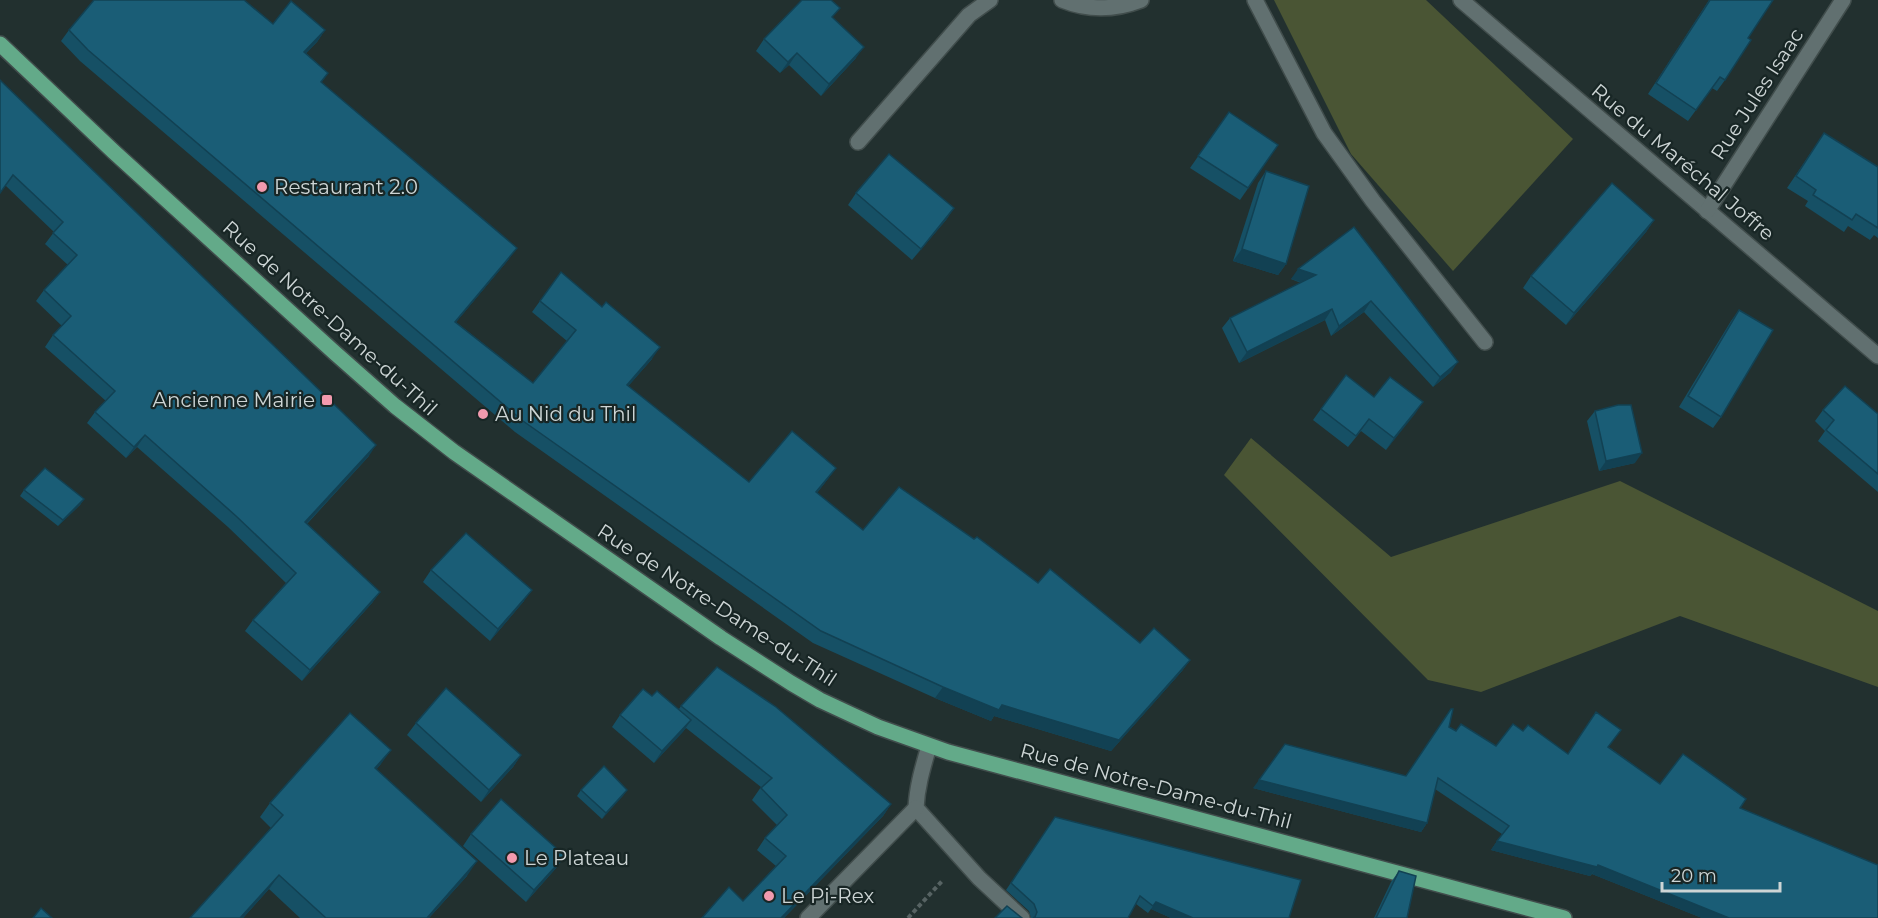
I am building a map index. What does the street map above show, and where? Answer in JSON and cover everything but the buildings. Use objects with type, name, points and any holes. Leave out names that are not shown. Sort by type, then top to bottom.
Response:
[{"type":"main road","name":"Rue de Notre-Dame-du-Thil","points":[[0,44],[114,153],[395,406],[454,452],[711,631],[791,683],[849,714],[929,746],[1564,918]]},
{"type":"street","points":[[858,142],[969,15],[990,0]]},
{"type":"street","points":[[1062,0],[1096,9],[1117,8],[1142,0]]},
{"type":"street","points":[[1255,0],[1324,133],[1373,201],[1485,342]]},
{"type":"street","name":"Rue du Maréchal Joffre","points":[[1461,0],[1878,356]]},
{"type":"street","name":"Rue Jules Isaac","points":[[1707,211],[1843,0]]},
{"type":"street","points":[[808,918],[916,808],[917,792],[929,746]]},
{"type":"street","points":[[916,808],[986,886],[1022,918]]},
{"type":"path","points":[[908,918],[962,859]]},
{"type":"green space","points":[[1274,0],[1426,0],[1573,139],[1453,271],[1351,154]]},
{"type":"green space","points":[[1251,438],[1391,557],[1620,481],[1878,611],[1878,687],[1680,616],[1481,692],[1428,680],[1224,475]]},
{"type":"place","name":"Restaurant 2.0","points":[[262,187]]},
{"type":"place","name":"Ancienne Mairie","points":[[327,400]]},
{"type":"place","name":"Au Nid du Thil","points":[[483,414]]},
{"type":"place","name":"Le Plateau","points":[[512,858]]},
{"type":"place","name":"Le Pi-Rex","points":[[769,896]]}]
